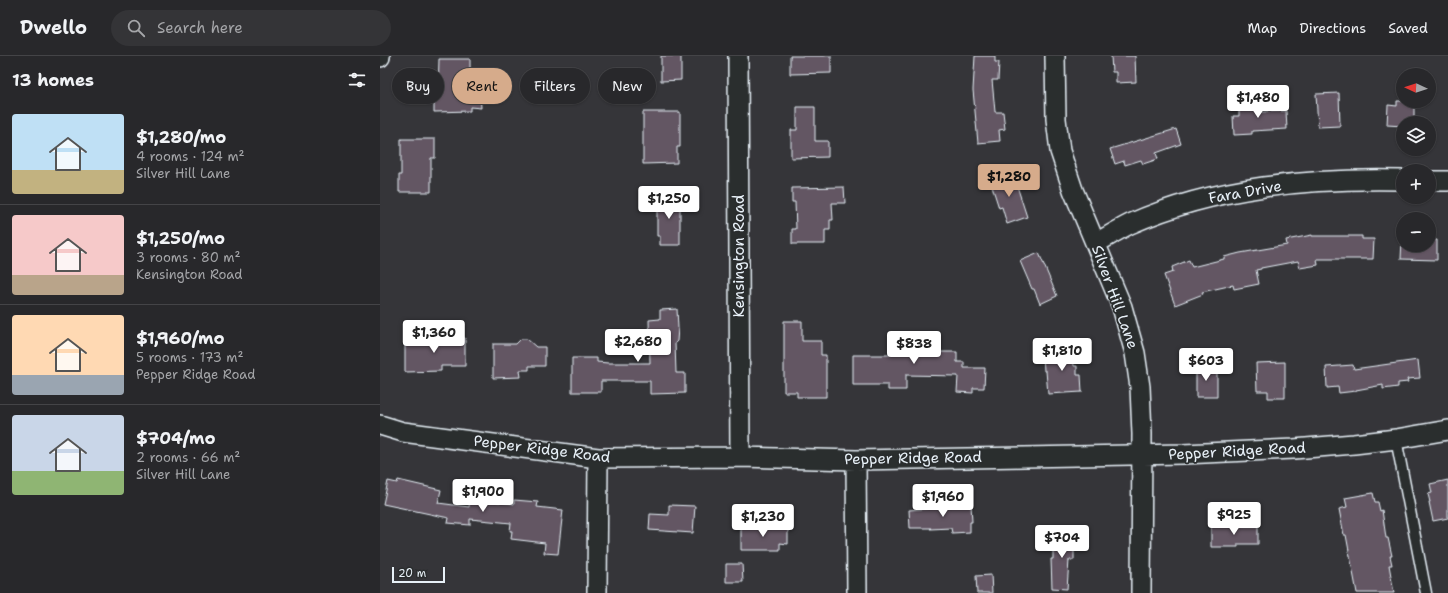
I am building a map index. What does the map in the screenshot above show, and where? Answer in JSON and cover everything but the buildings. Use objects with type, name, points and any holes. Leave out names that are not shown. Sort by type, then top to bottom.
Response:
[{"type":"street","name":"Kensington Road","points":[[738,56],[740,457]]},
{"type":"street","name":"Silver Hill Lane","points":[[1055,56],[1056,119],[1060,151],[1073,190],[1122,307],[1135,353],[1140,387],[1142,455],[1141,593]]},
{"type":"street","name":"Fara Drive","points":[[1096,243],[1130,224],[1183,205],[1216,196],[1310,181],[1358,179],[1396,180]]},
{"type":"street","points":[[1436,181],[1448,181]]},
{"type":"street","name":"Pepper Ridge Road","points":[[380,424],[403,432],[598,458],[740,457],[856,460],[1183,454],[1294,449],[1396,439],[1448,430]]},
{"type":"street","points":[[597,593],[598,458]]},
{"type":"street","points":[[856,460],[856,593]]},
{"type":"lane","points":[[1396,439],[1426,593]]}]
